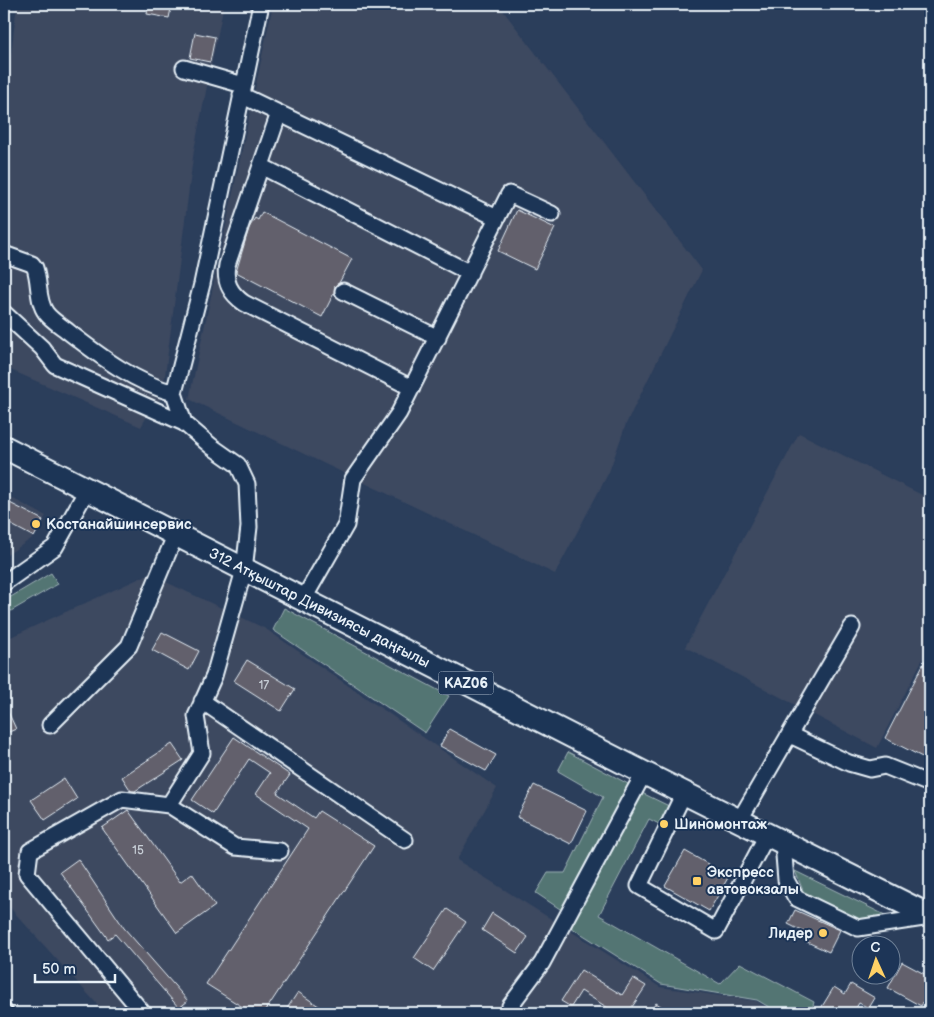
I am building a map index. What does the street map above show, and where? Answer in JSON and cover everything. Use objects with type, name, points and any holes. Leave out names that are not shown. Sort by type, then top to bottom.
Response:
[{"type":"highway","name":"312 Атқыштар Дивизиясы даңғылы","points":[[4,447],[175,536],[930,916]]},
{"type":"lane","points":[[184,423],[174,393],[202,284],[261,4]]},
{"type":"lane","points":[[184,68],[242,90],[279,114],[497,218]]},
{"type":"lane","points":[[279,114],[227,265],[225,275],[231,291],[244,303],[412,388]]},
{"type":"lane","points":[[261,166],[470,273]]},
{"type":"lane","points":[[303,600],[346,525],[353,479],[399,412],[509,194],[552,214]]},
{"type":"lane","points":[[4,254],[32,264],[35,268],[42,303],[46,313],[58,324],[124,371],[163,390],[174,393]]},
{"type":"lane","points":[[343,291],[438,338]]},
{"type":"lane","points":[[4,313],[42,348],[56,365],[184,423],[211,446],[238,465],[247,484],[249,527],[244,570],[214,676],[196,716],[202,753],[169,805]]},
{"type":"lane","points":[[4,583],[55,547],[87,490]]},
{"type":"lane","points":[[50,725],[128,646],[175,536]]},
{"type":"lane","points":[[740,822],[852,626]]},
{"type":"lane","points":[[202,701],[405,840]]},
{"type":"lane","points":[[790,735],[849,763],[870,769],[886,766],[930,784]]},
{"type":"lane","points":[[510,1006],[542,963],[644,773]]},
{"type":"lane","points":[[684,793],[639,886],[716,931],[775,839]]},
{"type":"lane","points":[[143,1013],[27,874],[30,852],[122,799],[169,805],[234,847],[280,850]]},
{"type":"lane","points":[[775,839],[786,880],[796,898],[840,920],[858,928],[930,916]]},
{"type":"shaded area","points":[[17,4],[224,4],[194,150],[162,399],[154,404],[141,427],[4,367],[4,78],[8,79]]},
{"type":"shaded area","points":[[273,4],[498,4],[702,270],[626,424],[609,472],[555,574],[189,399]]},
{"type":"shaded area","points":[[799,433],[930,499],[930,645],[877,748],[685,647]]},
{"type":"shaded area","points":[[4,494],[46,516],[34,537],[4,557]]},
{"type":"shaded area","points":[[149,574],[266,629],[497,788],[457,860],[660,987],[756,1001],[775,1013],[105,1013],[4,901],[4,640]]},
{"type":"green space","points":[[51,573],[58,584],[4,615],[4,601]]},
{"type":"green space","points":[[284,608],[449,696],[425,733],[273,630]]},
{"type":"green space","points":[[568,752],[632,786],[563,911],[536,893],[548,873],[565,873],[603,797],[558,771]]},
{"type":"green space","points":[[640,792],[671,807],[661,825],[649,819],[599,915],[720,984],[740,963],[814,1002],[811,1013],[779,1013],[757,1000],[661,984],[569,926]]},
{"type":"green space","points":[[795,871],[889,917],[864,922],[804,893]]},
{"type":"building","points":[[149,4],[172,4],[169,18],[147,14]]},
{"type":"building","points":[[195,33],[215,37],[210,62],[190,58]]},
{"type":"building","points":[[517,210],[555,228],[535,269],[498,251]]},
{"type":"building","points":[[262,212],[352,259],[339,283],[335,286],[334,293],[322,317],[236,272],[249,228],[255,218],[258,220]]},
{"type":"building","points":[[4,500],[43,520],[34,537],[4,521]]},
{"type":"building","points":[[162,632],[199,651],[189,670],[152,650]]},
{"type":"building","points":[[930,651],[930,761],[885,738]]},
{"type":"building","points":[[247,660],[295,689],[281,711],[234,681]]},
{"type":"building","points":[[4,703],[16,729],[4,734]]},
{"type":"building","points":[[449,729],[496,755],[486,771],[440,746]]},
{"type":"building","points":[[234,737],[290,775],[277,793],[314,818],[319,811],[374,846],[264,1013],[252,1013],[206,984],[308,829],[256,794],[270,773],[249,759],[213,814],[192,800]]},
{"type":"building","points":[[172,744],[183,760],[135,791],[131,791],[122,777]]},
{"type":"building","points":[[64,778],[77,799],[45,820],[31,800]]},
{"type":"building","points":[[534,785],[587,811],[571,844],[517,817]]},
{"type":"building","points":[[128,810],[180,882],[192,873],[215,906],[177,933],[102,828]]},
{"type":"building","name":"Экспресс автовокзалы","points":[[685,851],[729,876],[709,911],[665,886]]},
{"type":"building","points":[[78,859],[124,928],[188,1001],[179,1008],[115,934],[108,939],[60,872]]},
{"type":"building","points":[[447,909],[466,922],[433,971],[414,958]]},
{"type":"building","points":[[795,910],[840,930],[829,952],[805,941],[808,934],[788,924]]},
{"type":"building","points":[[492,913],[528,937],[517,953],[482,930]]},
{"type":"building","points":[[902,962],[930,977],[930,989],[921,1006],[888,988],[890,984],[902,984]]},
{"type":"building","points":[[581,970],[622,995],[633,978],[646,986],[628,1013],[616,1013],[581,991],[571,1007],[561,1001]]},
{"type":"building","points":[[851,984],[875,998],[869,1008],[859,1003],[853,1013],[818,1013],[834,987],[845,994]]},
{"type":"building","points":[[298,992],[329,1013],[284,1013]]},
{"type":"building","points":[[656,1003],[672,1013],[649,1013]]},
{"type":"railway","points":[[4,998],[15,1013]]},
{"type":"place","name":"Костанайшинсервис","points":[[36,524]]},
{"type":"place","name":"Шиномонтаж","points":[[664,824]]},
{"type":"place","name":"Экспресс автовокзалы","points":[[697,881]]},
{"type":"place","name":"Лидер","points":[[823,933]]}]
